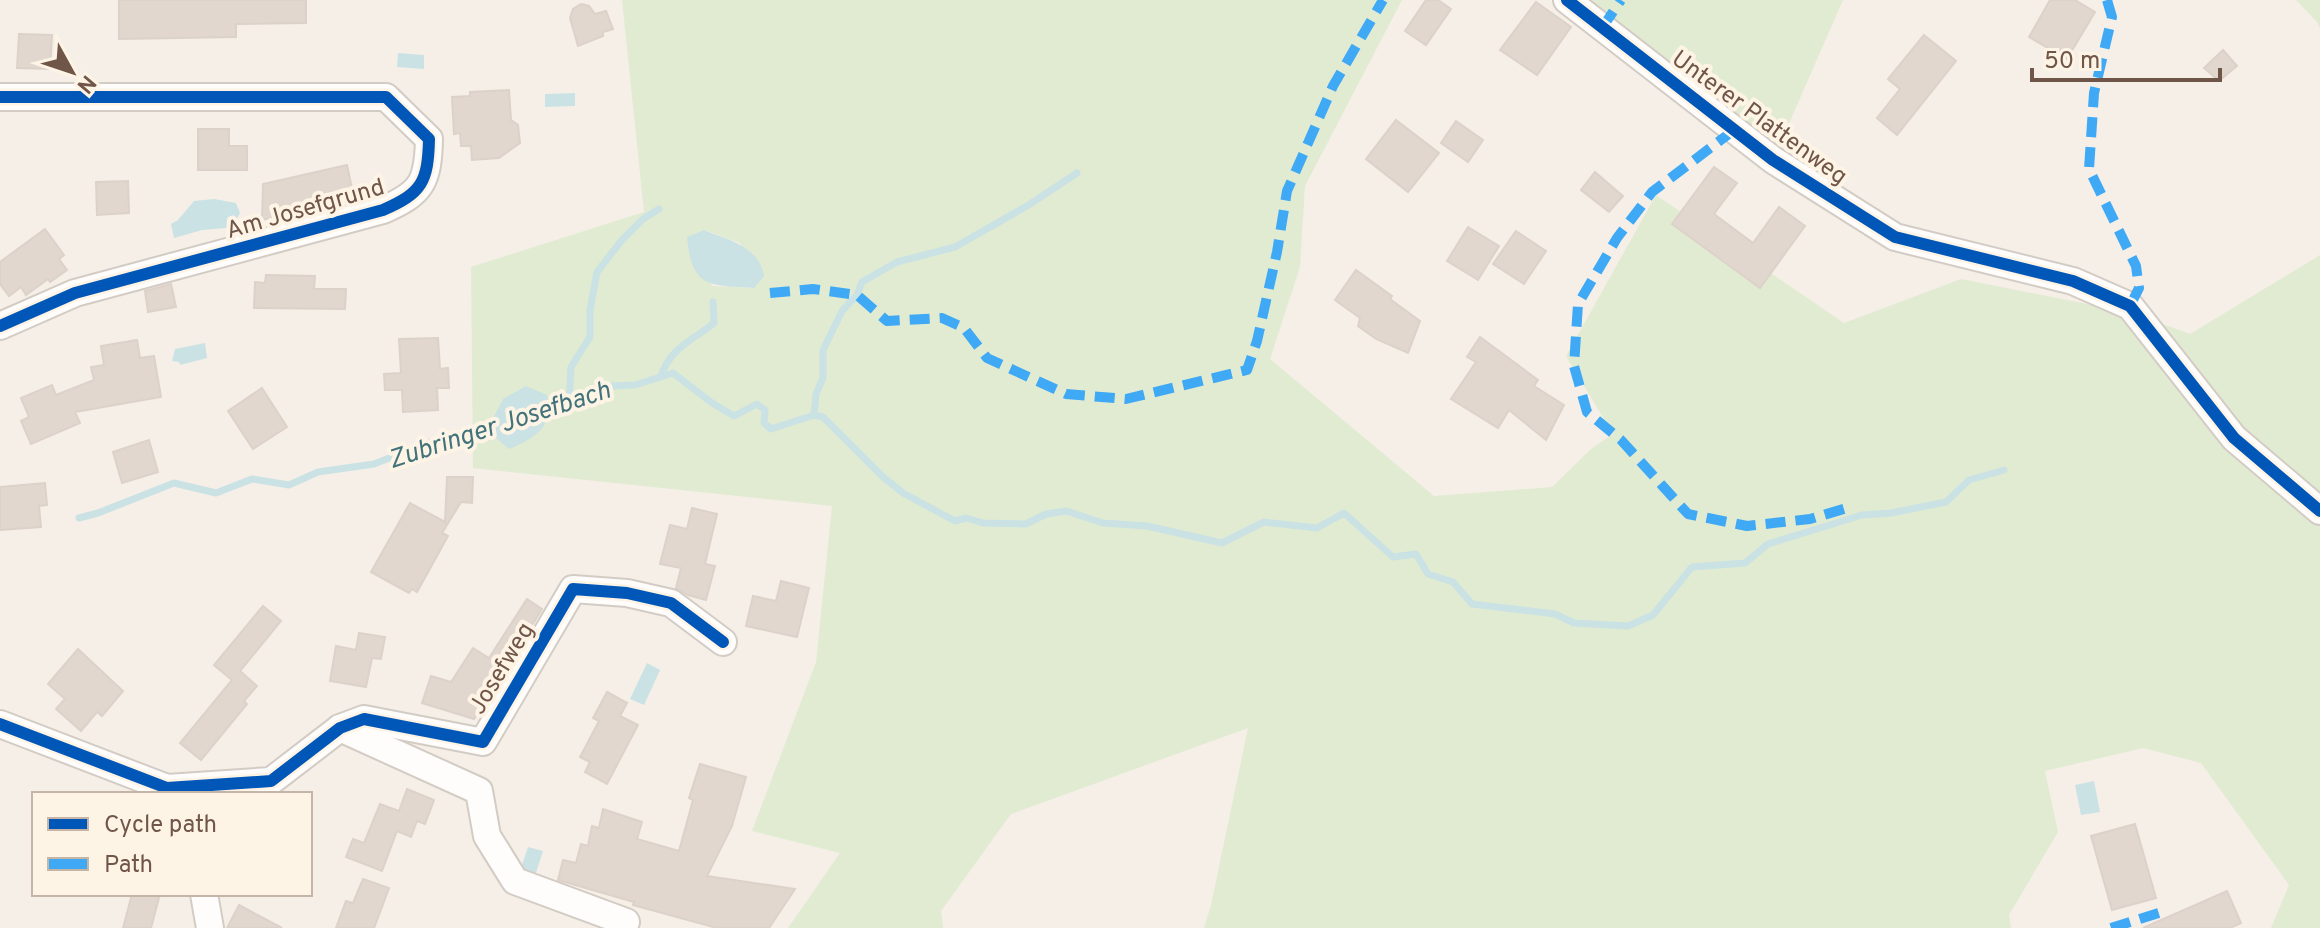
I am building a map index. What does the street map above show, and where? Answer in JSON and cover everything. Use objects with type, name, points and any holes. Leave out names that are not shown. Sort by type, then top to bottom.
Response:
[{"type":"street","name":"Unterer Plattenweg","points":[[1567,0],[1773,160],[1895,237],[2073,281],[2130,306],[2234,438],[2320,511]]},
{"type":"street","name":"Am Josefgrund","points":[[0,97],[386,97],[429,139],[428,169],[412,198],[368,214],[75,293],[0,326]]},
{"type":"street","name":"Josefweg","points":[[0,724],[168,791],[271,781],[340,728],[364,719],[483,742],[573,589],[627,593],[671,603],[723,642]]},
{"type":"street","points":[[340,728],[479,791],[487,836],[515,881],[626,922]]},
{"type":"street","points":[[204,896],[210,928]]},
{"type":"green space","points":[[622,0],[1402,0],[1305,186],[1300,267],[1270,359],[1434,496],[1552,487],[1591,449],[1613,434],[1566,356],[1656,195],[1844,323],[1961,279],[2133,313],[2190,334],[2320,255],[2320,928],[2271,928],[2289,885],[2201,763],[2143,748],[2045,771],[2058,832],[2009,915],[2011,928],[1204,928],[1248,728],[1011,814],[941,911],[943,928],[788,928],[840,853],[752,831],[816,662],[832,506],[473,468],[471,267],[644,212]],"holes":[[[704,230],[740,243],[754,288],[712,286]]]},
{"type":"green space","points":[[1586,0],[1843,0],[1773,160]]},
{"type":"green space","points":[[2296,0],[2320,0],[2320,28],[2317,22]]},
{"type":"water","points":[[398,53],[424,55],[424,69],[397,67]]},
{"type":"water","points":[[575,93],[575,106],[545,107],[545,94]]},
{"type":"water","points":[[214,199],[236,203],[240,213],[234,224],[174,238],[171,224],[194,201]]},
{"type":"water","points":[[704,230],[732,241],[756,258],[764,276],[754,288],[714,284],[699,275],[689,254],[687,237]]},
{"type":"water","points":[[205,343],[207,358],[180,365],[172,361],[175,349]]},
{"type":"water","points":[[526,386],[547,395],[546,423],[527,441],[509,449],[496,438],[489,426],[503,399]]},
{"type":"water","points":[[647,663],[660,670],[644,705],[630,699]]},
{"type":"water","points":[[2094,781],[2100,812],[2081,815],[2075,785]]},
{"type":"water","points":[[528,847],[543,851],[535,876],[520,871]]},
{"type":"building","points":[[119,0],[306,0],[306,23],[236,24],[236,37],[119,39]]},
{"type":"building","points":[[1426,0],[1438,0],[1451,9],[1426,45],[1405,31]]},
{"type":"building","points":[[2050,0],[2075,0],[2095,12],[2067,59],[2029,37]]},
{"type":"building","points":[[1536,2],[1571,27],[1537,75],[1500,50]]},
{"type":"building","points":[[581,4],[589,6],[595,14],[606,11],[613,29],[578,46],[570,18],[573,9]]},
{"type":"building","points":[[19,34],[52,35],[50,69],[17,68]]},
{"type":"building","points":[[1924,35],[1956,61],[1897,135],[1877,118],[1900,89],[1888,79]]},
{"type":"building","points":[[2223,50],[2237,66],[2219,81],[2204,68]]},
{"type":"building","points":[[509,90],[511,120],[518,125],[520,143],[499,158],[472,160],[471,146],[461,146],[460,133],[454,134],[452,97],[470,96],[470,92]]},
{"type":"building","points":[[1396,120],[1439,153],[1408,192],[1366,159]]},
{"type":"building","points":[[1456,121],[1483,140],[1468,162],[1441,143]]},
{"type":"building","points":[[198,129],[229,129],[229,146],[247,146],[247,170],[198,170]]},
{"type":"building","points":[[347,165],[354,198],[262,220],[263,184]]},
{"type":"building","points":[[1714,167],[1737,183],[1714,214],[1753,243],[1779,207],[1805,226],[1760,288],[1672,224]]},
{"type":"building","points":[[1595,172],[1623,196],[1609,212],[1581,190]]},
{"type":"building","points":[[128,181],[129,213],[97,215],[96,182]]},
{"type":"building","points":[[1468,227],[1499,246],[1478,280],[1447,261]]},
{"type":"building","points":[[45,229],[64,255],[59,259],[67,270],[26,295],[21,287],[9,296],[0,284],[0,262]]},
{"type":"building","points":[[1516,231],[1546,251],[1524,284],[1493,264]]},
{"type":"building","points":[[1356,270],[1420,321],[1408,353],[1376,339],[1358,326],[1360,318],[1335,300]]},
{"type":"building","points":[[266,275],[315,276],[314,289],[346,289],[345,309],[254,308],[255,282],[265,283]]},
{"type":"building","points":[[171,284],[176,307],[148,312],[145,291]]},
{"type":"building","points":[[1480,337],[1538,380],[1534,386],[1564,405],[1546,440],[1509,410],[1498,428],[1451,399],[1476,362],[1467,357]]},
{"type":"building","points":[[438,338],[440,369],[448,368],[449,388],[437,388],[438,410],[403,412],[402,390],[385,390],[384,374],[401,373],[399,339]]},
{"type":"building","points":[[137,340],[140,358],[154,356],[161,397],[75,412],[80,423],[31,444],[21,421],[29,417],[21,398],[52,385],[56,395],[94,380],[91,367],[104,365],[101,346]]},
{"type":"building","points":[[262,388],[287,427],[253,449],[228,411]]},
{"type":"building","points":[[149,440],[158,472],[122,483],[113,452]]},
{"type":"building","points":[[447,477],[473,477],[472,503],[461,502],[442,533],[448,536],[417,592],[412,589],[409,593],[371,572],[410,503],[445,522]]},
{"type":"building","points":[[45,483],[47,505],[39,506],[41,527],[0,530],[0,487]]},
{"type":"building","points":[[692,508],[717,514],[705,564],[715,566],[706,600],[676,588],[681,568],[660,564],[670,525],[687,529]]},
{"type":"building","points":[[781,581],[809,588],[797,637],[746,626],[753,596],[776,601]]},
{"type":"building","points":[[527,599],[542,609],[474,719],[422,703],[431,676],[451,682],[473,648],[489,658]]},
{"type":"building","points":[[263,606],[281,621],[240,671],[257,686],[244,701],[247,704],[201,760],[180,743],[232,680],[214,665]]},
{"type":"building","points":[[359,633],[385,637],[381,659],[372,658],[366,687],[330,681],[336,646],[356,650]]},
{"type":"building","points":[[78,649],[123,691],[102,716],[97,712],[81,731],[56,709],[65,699],[48,684]]},
{"type":"building","points":[[607,692],[627,703],[620,716],[638,725],[607,784],[585,772],[590,762],[580,757],[599,721],[593,718]]},
{"type":"building","points":[[700,764],[746,777],[732,826],[707,876],[795,889],[769,928],[717,928],[558,880],[563,860],[576,863],[581,844],[588,846],[592,826],[599,828],[603,809],[642,822],[637,839],[679,851],[693,800],[689,798]]},
{"type":"building","points":[[407,789],[434,800],[425,824],[417,821],[411,837],[397,831],[382,871],[346,857],[353,839],[364,843],[380,804],[399,811]]},
{"type":"building","points":[[2135,824],[2156,898],[2112,910],[2091,836]]},
{"type":"building","points":[[363,879],[389,888],[374,928],[336,928],[346,901],[353,903]]},
{"type":"building","points":[[2227,891],[2241,923],[2230,928],[2143,928]]},
{"type":"building","points":[[131,896],[159,896],[151,928],[123,928]]},
{"type":"building","points":[[239,905],[282,928],[227,928]]},
{"type":"waterway","points":[[814,415],[816,394],[823,378],[823,350],[842,311],[857,295],[862,282],[897,262],[955,247],[1077,173]]},
{"type":"waterway","points":[[569,403],[571,367],[590,337],[590,310],[597,272],[622,240],[643,219],[659,209]]},
{"type":"waterway","points":[[661,376],[676,351],[714,323],[713,302]]},
{"type":"waterway","name":"Zubringer Josefbach","points":[[542,407],[569,403],[610,386],[635,385],[673,373],[734,416],[757,404],[765,410],[764,423],[771,429],[814,415],[823,417],[903,493],[955,521],[966,518],[983,523],[1026,524],[1046,514],[1066,511],[1103,523],[1147,526],[1222,543],[1264,522],[1317,528],[1344,513],[1393,557],[1416,554],[1428,574],[1453,582],[1472,604],[1555,614],[1574,623],[1628,626],[1653,615],[1692,567],[1745,563],[1768,544],[1862,515],[1891,513],[1946,502],[1969,480],[2004,470]]},
{"type":"waterway","name":"Zubringer Josefbach","points":[[79,518],[174,483],[216,493],[252,479],[289,485],[318,472],[374,464],[430,442],[453,443],[497,424]]},
{"type":"marked path","points":[[770,293],[813,289],[857,295],[887,321],[942,318],[964,328],[987,358],[1066,394],[1126,399],[1247,370],[1257,341],[1277,252],[1287,191],[1333,86],[1383,0]]},
{"type":"marked path","points":[[1602,28],[1621,0]]},
{"type":"marked path","points":[[2107,0],[2112,17],[2094,93],[2089,169],[2136,266],[2139,288],[2130,306]]},
{"type":"marked path","points":[[1734,130],[1652,192],[1617,238],[1578,304],[1574,366],[1587,412],[1621,440],[1688,514],[1747,526],[1810,519],[1850,507]]},
{"type":"marked path","points":[[2111,928],[2165,911]]},
{"type":"cycle path","points":[[1567,0],[1773,160],[1895,237],[2073,281],[2130,306],[2234,438],[2320,511]]},
{"type":"cycle path","points":[[0,97],[386,97],[429,139],[427,166],[420,184],[406,198],[383,210],[75,293],[0,326]]},
{"type":"cycle path","points":[[0,724],[167,788],[271,781],[340,728],[364,719],[483,742],[573,589],[627,593],[671,603],[723,642]]}]
